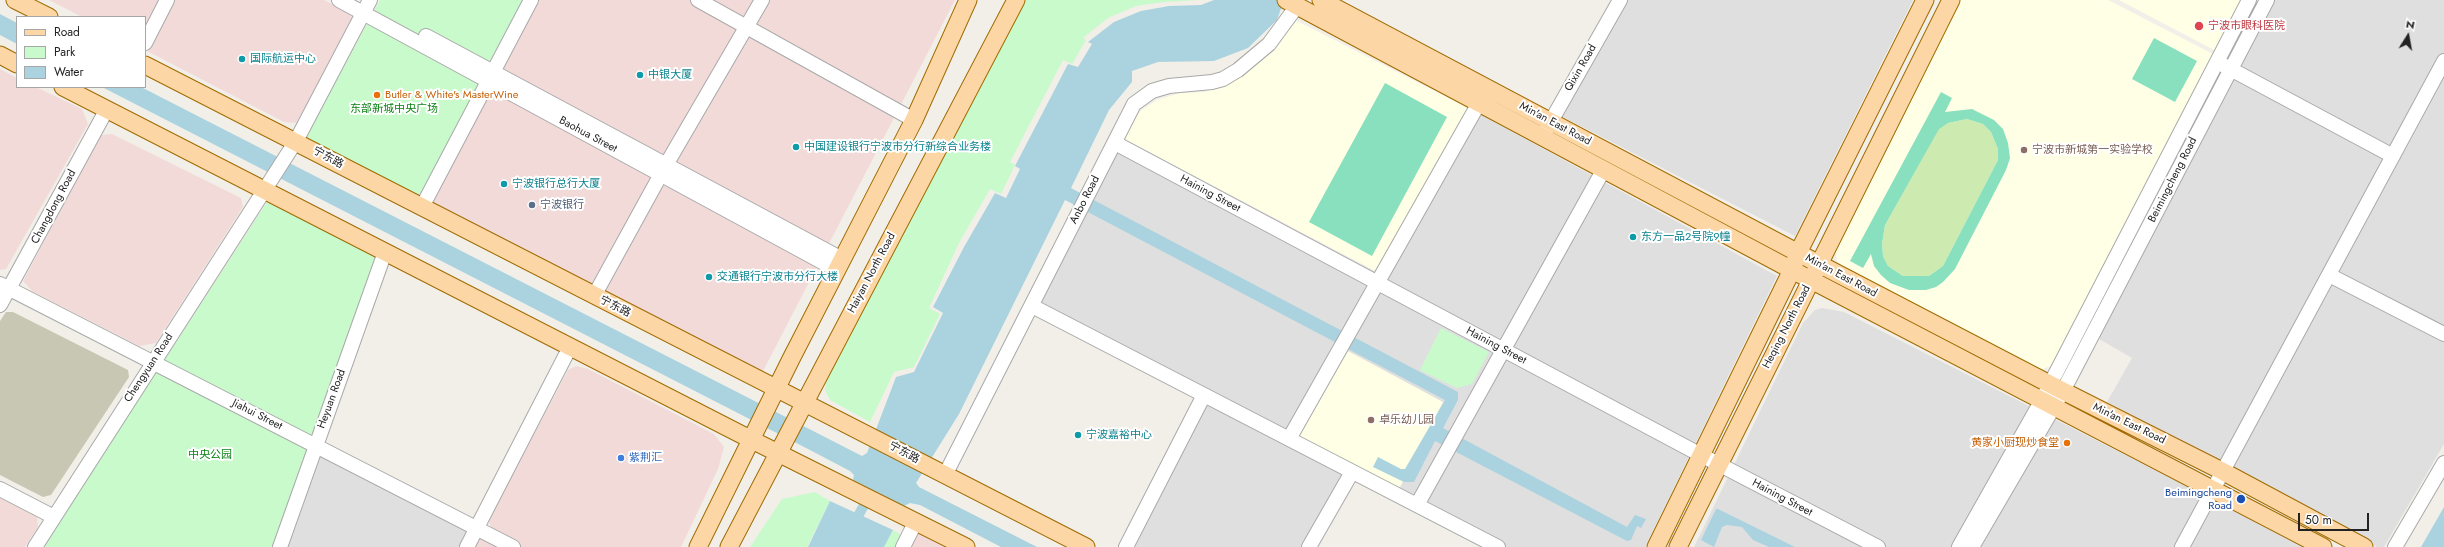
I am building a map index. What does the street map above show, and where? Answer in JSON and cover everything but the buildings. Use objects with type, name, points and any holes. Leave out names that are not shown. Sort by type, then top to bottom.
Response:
[{"type":"main road","points":[[15,0],[48,16]]},
{"type":"main road","name":"Haiyan North Road","points":[[729,547],[803,402],[1016,0]]},
{"type":"main road","name":"Min'an East Road","points":[[1321,0],[1798,253],[2056,388],[2222,471],[2364,547]]},
{"type":"main road","name":"Heqing North Road","points":[[1656,547],[1792,270],[1798,253],[1925,0]]},
{"type":"main road","name":"Heqing North Road","points":[[1678,547],[1951,0]]},
{"type":"main road","points":[[698,547],[777,388],[914,120],[967,1]]},
{"type":"main road","name":"Min'an East Road","points":[[1292,3],[1792,270],[2323,547]]},
{"type":"main road","points":[[0,55],[16,63]]},
{"type":"main road","name":"宁东路","points":[[146,66],[1086,547]]},
{"type":"main road","points":[[65,88],[752,440],[966,547]]},
{"type":"street","points":[[146,41],[167,0]]},
{"type":"street","name":"Baohua Street","points":[[339,0],[365,4],[489,76],[840,264]]},
{"type":"street","points":[[422,207],[489,76],[531,0]]},
{"type":"street","points":[[698,0],[914,120]]},
{"type":"street","points":[[594,296],[664,170],[762,0]]},
{"type":"street","name":"Qixin Road","points":[[1542,137],[1620,0]]},
{"type":"street","name":"Beimingcheng Road","points":[[2056,388],[2249,0]]},
{"type":"street","name":"Beimingcheng Road","points":[[1972,547],[2056,388],[2266,0]]},
{"type":"street","name":"Anbo Road","points":[[945,475],[1134,104],[1152,91],[1169,86],[1223,80],[1253,60],[1269,44],[1292,3]]},
{"type":"street","name":"Chengyuan Road","points":[[35,547],[296,141],[365,4]]},
{"type":"street","points":[[2182,547],[2444,61]]},
{"type":"street","points":[[2217,62],[2393,156]]},
{"type":"street","points":[[1289,439],[1479,103]]},
{"type":"street","name":"Changdong Road","points":[[0,305],[5,286],[107,109]]},
{"type":"street","name":"Haining Street","points":[[1115,143],[1701,455],[1878,547]]},
{"type":"street","points":[[1417,505],[1604,169]]},
{"type":"street","name":"Heyuan Road","points":[[280,547],[385,252]]},
{"type":"street","points":[[2328,276],[2333,277],[2444,334]]},
{"type":"street","name":"Jiahui Street","points":[[5,286],[513,547]]},
{"type":"street","points":[[1032,306],[1498,547]]},
{"type":"street","points":[[467,547],[570,347]]},
{"type":"street","points":[[1126,547],[1204,395]]},
{"type":"street","name":"Beimingcheng Road","points":[[1959,547],[2048,403]]},
{"type":"street","points":[[2395,547],[2444,463]]},
{"type":"street","points":[[1309,547],[1352,472]]},
{"type":"street","points":[[0,489],[54,517]]},
{"type":"street","points":[[903,547],[916,521]]},
{"type":"shaded area","points":[[49,0],[324,0],[351,14],[353,23],[296,123],[284,122],[146,51],[146,16],[80,16]]},
{"type":"shaded area","points":[[535,0],[955,0],[761,375],[430,201]]},
{"type":"shaded area","points":[[1627,0],[1913,0],[1795,236],[1561,116]]},
{"type":"shaded area","name":"宁波市新城第一实验学校","points":[[1960,0],[2108,0],[2215,55],[2059,357],[2051,366],[2040,370],[1846,270],[1837,261],[1834,245]]},
{"type":"shaded area","name":"宁波市眼科医院","points":[[2119,0],[2244,0],[2216,51]]},
{"type":"shaded area","points":[[2272,0],[2444,0],[2444,444],[2384,547],[2377,547],[2107,402],[2132,358],[2094,336]]},
{"type":"shaded area","points":[[1295,20],[1470,109],[1375,271],[1123,138],[1140,111],[1157,100],[1180,93],[1205,92],[1243,76],[1276,49]]},
{"type":"shaded area","points":[[0,69],[16,77],[16,88],[38,88],[82,109],[88,124],[6,269],[0,270]]},
{"type":"shaded area","points":[[1470,109],[1777,276],[1645,547],[1507,547],[1398,491],[1348,351],[1298,437],[1037,301],[1123,138],[1374,271]]},
{"type":"shaded area","points":[[112,134],[241,198],[243,207],[156,343],[139,346],[32,291],[23,281],[101,135]]},
{"type":"shaded area","points":[[1822,308],[1844,312],[2306,547],[1694,547],[1803,323],[1815,310]]},
{"type":"shaded area","points":[[6,312],[13,312],[128,370],[129,377],[51,495],[43,497],[0,475],[0,321]]},
{"type":"shaded area","name":"卓乐幼儿园","points":[[1348,351],[1443,402],[1398,491],[1298,437]]},
{"type":"shaded area","name":"紫荆汇","points":[[576,366],[588,369],[714,434],[724,447],[718,469],[681,547],[520,547],[494,534],[489,522],[494,510],[568,370]]},
{"type":"shaded area","points":[[1206,401],[1345,473],[1304,547],[1131,547]]},
{"type":"shaded area","points":[[319,452],[470,532],[462,547],[284,547]]},
{"type":"shaded area","points":[[0,498],[37,517],[38,527],[25,547],[0,547]]},
{"type":"shaded area","points":[[916,530],[950,547],[908,547]]},
{"type":"shaded area","points":[[479,535],[502,547],[472,547]]},
{"type":"green space","name":"东部新城中央广场","points":[[380,0],[523,0],[420,195],[304,140]]},
{"type":"green space","points":[[1025,0],[1199,0],[1164,2],[1136,6],[1108,18],[1083,38],[1086,40],[1072,64],[1063,60],[1010,162],[1015,165],[1001,194],[990,189],[959,243],[929,308],[940,314],[914,367],[894,372],[870,422],[830,400],[825,390],[827,378]]},
{"type":"green space","points":[[2154,38],[2197,61],[2175,102],[2132,79]]},
{"type":"green space","points":[[1385,83],[1447,117],[1372,256],[1309,222]]},
{"type":"green space","points":[[1941,92],[1952,98],[1945,112],[1972,109],[1994,120],[2003,129],[2008,143],[2010,158],[2006,170],[1955,269],[1943,282],[1936,287],[1926,290],[1909,290],[1890,283],[1881,275],[1874,266],[1871,254],[1863,268],[1850,261]],"holes":[[[1967,119],[1983,124],[1991,132],[1998,149],[1998,160],[1943,266],[1929,276],[1903,276],[1888,266],[1883,256],[1882,244],[1885,225],[1939,129],[1948,123]]]},
{"type":"green space","points":[[1967,119],[1983,124],[1991,132],[1998,149],[1998,160],[1943,266],[1929,276],[1903,276],[1888,266],[1883,256],[1882,244],[1885,225],[1939,128],[1948,123]]},
{"type":"green space","name":"中央公园","points":[[269,199],[378,256],[272,547],[43,547]]},
{"type":"green space","points":[[1441,328],[1489,352],[1472,384],[1457,388],[1420,370]]},
{"type":"green space","points":[[815,492],[830,501],[807,547],[750,547],[782,499]]},
{"type":"green space","points":[[893,530],[903,536],[897,547],[884,547]]},
{"type":"water","points":[[1214,0],[1284,0],[1277,20],[1248,48],[1214,61],[1158,62],[1132,71],[1132,82],[1109,110],[1071,188],[1458,392],[1458,400],[1443,428],[1627,527],[1635,515],[1646,519],[1641,528],[1637,526],[1631,540],[1627,541],[1435,441],[1414,482],[1404,482],[1373,467],[1378,457],[1401,469],[1405,469],[1445,400],[1065,200],[959,414],[916,483],[919,487],[1037,547],[1001,547],[920,505],[910,503],[904,506],[853,480],[854,475],[850,471],[808,449],[104,88],[143,88],[862,456],[867,453],[896,377],[914,372],[943,313],[933,307],[964,247],[995,193],[1006,198],[1020,169],[1015,166],[1068,64],[1078,67],[1092,44],[1088,42],[1114,22],[1141,11],[1169,6],[1201,5]]},
{"type":"water","points":[[0,14],[16,22],[16,43],[0,35]]},
{"type":"water","points":[[830,501],[893,530],[884,547],[808,547]]},
{"type":"water","points":[[2444,507],[2444,547],[2421,547]]},
{"type":"water","points":[[1716,509],[1795,547],[1769,547],[1753,540],[1742,527],[1727,525],[1722,527],[1714,547],[1701,540]]},
{"type":"waterway","points":[[841,547],[879,478]]},
{"type":"place","name":"宁波市眼科医院","points":[[2199,26]]},
{"type":"place","name":"国际航运中心","points":[[242,59]]},
{"type":"place","name":"中银大厦","points":[[640,75]]},
{"type":"place","name":"Butler & White's MasterWine","points":[[377,95]]},
{"type":"place","name":"中国建设银行宁波市分行新综合业务楼","points":[[796,147]]},
{"type":"place","name":"宁波市新城第一实验学校","points":[[2024,150]]},
{"type":"place","name":"宁波银行总行大厦","points":[[504,184]]},
{"type":"place","name":"宁波银行","points":[[532,205]]},
{"type":"place","name":"东方一品2号院9幢","points":[[1633,237]]},
{"type":"place","name":"交通银行宁波市分行大楼","points":[[709,277]]},
{"type":"place","name":"卓乐幼儿园","points":[[1371,420]]},
{"type":"place","name":"宁波嘉裕中心","points":[[1078,435]]},
{"type":"place","name":"黄家小厨现炒食堂","points":[[2067,443]]},
{"type":"place","name":"紫荆汇","points":[[621,458]]},
{"type":"place","name":"Beimingcheng Road","points":[[2241,499]]}]
